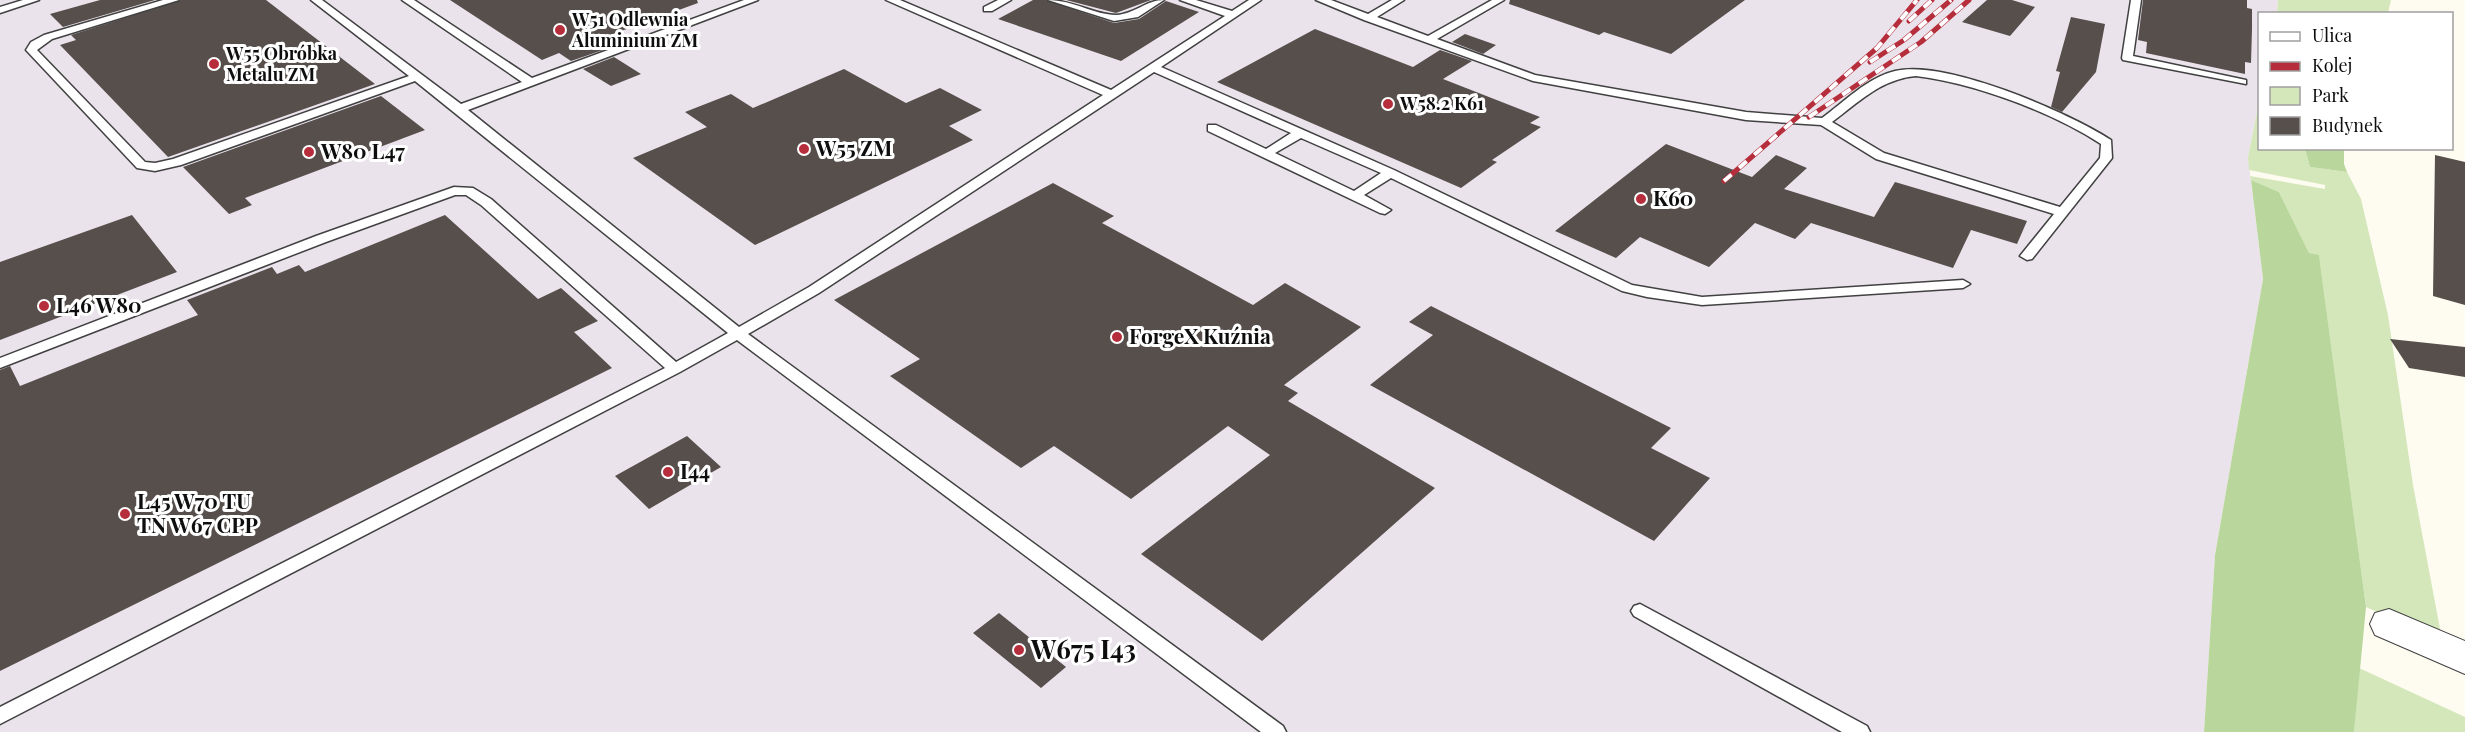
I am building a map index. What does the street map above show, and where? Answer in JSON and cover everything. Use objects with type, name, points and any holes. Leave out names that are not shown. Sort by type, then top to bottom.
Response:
[{"type":"street","points":[[2390,624],[2465,658]]},
{"type":"lane","points":[[0,9],[34,0]]},
{"type":"lane","points":[[174,0],[48,37],[35,44],[31,50],[141,165],[155,167],[177,162],[417,76]]},
{"type":"lane","points":[[316,0],[460,109],[739,334],[1276,732]]},
{"type":"lane","points":[[407,0],[531,82]]},
{"type":"lane","points":[[460,109],[753,0]]},
{"type":"lane","points":[[891,0],[1112,95]]},
{"type":"lane","points":[[988,9],[1006,0]]},
{"type":"lane","points":[[1053,0],[1114,18],[1134,15],[1159,0]]},
{"type":"lane","points":[[1185,0],[1234,15]]},
{"type":"lane","points":[[0,716],[739,334],[814,290],[1257,0]]},
{"type":"lane","points":[[1321,0],[1517,74],[1541,80],[1746,117],[1824,122],[1880,156],[2063,212]]},
{"type":"lane","points":[[1368,18],[1399,0]]},
{"type":"lane","points":[[1428,40],[1499,0]]},
{"type":"lane","points":[[2136,0],[2127,58],[2242,82]]},
{"type":"lane","points":[[1154,68],[1390,173],[1627,288],[1702,301],[1963,284]]},
{"type":"lane","points":[[1824,122],[1885,79],[1897,74],[1934,74],[1963,82],[2084,128],[2107,143],[2106,158],[2027,256]]},
{"type":"lane","points":[[1212,128],[1384,210]]},
{"type":"lane","points":[[1266,154],[1300,133]]},
{"type":"lane","points":[[1355,196],[1390,173]]},
{"type":"lane","points":[[0,363],[310,243],[454,191],[470,191],[486,202],[675,369]]},
{"type":"lane","points":[[1640,612],[1860,732]]},
{"type":"shaded area","points":[[0,0],[2278,0],[2277,12],[2258,12],[2258,107],[2248,157],[2263,279],[2215,555],[2204,732],[0,732]]},
{"type":"green space","points":[[2278,0],[2391,0],[2388,12],[2277,12]]},
{"type":"green space","points":[[2258,107],[2258,150],[2305,150],[2310,167],[2347,172],[2361,199],[2388,315],[2413,485],[2440,629],[2420,631],[2366,607],[2319,256],[2309,253],[2279,192],[2251,180],[2250,176],[2325,189],[2325,185],[2249,170],[2248,157]]},
{"type":"green space","points":[[2305,150],[2344,150],[2344,164],[2347,172],[2310,167]]},
{"type":"green space","points":[[2251,180],[2279,192],[2309,253],[2319,255],[2366,607],[2354,732],[2204,732],[2215,555],[2263,279]]},
{"type":"green space","points":[[2359,668],[2465,717],[2465,732],[2354,732]]},
{"type":"building","points":[[100,0],[155,0],[63,27],[50,14]]},
{"type":"building","name":"W55 Obróbka Metalu ZM","points":[[181,0],[266,0],[375,84],[168,157],[60,45],[76,40],[71,35]]},
{"type":"building","name":"W51 Odlewnia Aluminium ZM","points":[[450,0],[697,0],[698,3],[591,42],[603,50],[571,61],[559,53],[542,60]]},
{"type":"building","points":[[1033,0],[1046,0],[1114,23],[1139,19],[1166,1],[1199,12],[1121,61],[998,19]]},
{"type":"building","points":[[1066,0],[1151,0],[1116,13]]},
{"type":"building","points":[[1510,0],[1745,0],[1671,54],[1604,32],[1599,35],[1509,4]]},
{"type":"building","points":[[1987,0],[2012,0],[2035,7],[2010,36],[1962,22]]},
{"type":"building","points":[[2143,0],[2247,0],[2247,8],[2252,9],[2252,29],[2251,63],[2245,62],[2245,74],[2146,53],[2147,42],[2138,40]]},
{"type":"building","points":[[2071,17],[2105,24],[2096,72],[2062,112],[2051,107],[2060,72],[2056,71]]},
{"type":"building","name":"W58.2 K61","points":[[1315,29],[1413,67],[1440,50],[1472,61],[1443,79],[1540,117],[1530,123],[1541,127],[1492,160],[1497,162],[1461,188],[1217,82]]},
{"type":"building","points":[[1465,34],[1496,45],[1483,54],[1452,42]]},
{"type":"building","points":[[614,57],[641,74],[611,86],[583,69]]},
{"type":"building","name":"W55 ZM","points":[[844,69],[906,103],[940,88],[982,110],[949,126],[973,140],[755,245],[633,158],[707,127],[685,112],[731,94],[753,108]]},
{"type":"building","name":"W80 L47","points":[[381,96],[425,130],[245,198],[252,205],[229,214],[183,167]]},
{"type":"building","points":[[1666,144],[1752,177],[1776,155],[1807,168],[1784,189],[1874,217],[1895,182],[2027,221],[2017,244],[1971,230],[1953,268],[1811,223],[1795,239],[1755,223],[1709,267],[1640,237],[1616,258],[1555,231]]},
{"type":"building","points":[[2435,155],[2465,162],[2465,305],[2433,296]]},
{"type":"building","name":"ForgeX Kuźnia","points":[[1053,183],[1114,216],[1102,223],[1253,305],[1285,283],[1361,327],[1284,385],[1298,393],[1288,401],[1435,488],[1262,641],[1141,554],[1270,455],[1228,426],[1131,499],[1054,446],[1021,468],[890,376],[920,359],[834,300]]},
{"type":"building","name":"L46 W80","points":[[132,215],[177,272],[0,340],[0,262]]},
{"type":"building","name":"L45 W70 TU TN W67 CPP","points":[[445,215],[538,299],[561,288],[598,321],[574,332],[612,368],[0,671],[0,370],[10,366],[20,386],[198,315],[187,300],[272,267],[277,274],[299,265],[305,272]]},
{"type":"building","points":[[1431,306],[1671,428],[1651,448],[1710,478],[1654,541],[1370,385],[1433,335],[1409,322]]},
{"type":"building","points":[[2390,339],[2465,347],[2465,377],[2409,368]]},
{"type":"building","name":"I44","points":[[687,436],[721,467],[649,509],[615,476]]},
{"type":"building","name":"W675 I43","points":[[999,613],[1066,667],[1041,688],[973,633]]},
{"type":"railway","points":[[1724,181],[1877,48],[1917,0]]},
{"type":"railway","points":[[1909,21],[1932,0]]},
{"type":"railway","points":[[1870,62],[1904,40],[1951,0]]},
{"type":"railway","points":[[1809,117],[1921,42],[1969,0]]},
{"type":"place","name":"W51 Odlewnia Aluminium ZM","points":[[560,30]]},
{"type":"place","name":"W55 Obróbka Metalu ZM","points":[[214,64]]},
{"type":"place","name":"W58.2 K61","points":[[1388,104]]},
{"type":"place","name":"W55 ZM","points":[[804,149]]},
{"type":"place","name":"W80 L47","points":[[309,152]]},
{"type":"place","name":"K60","points":[[1641,199]]},
{"type":"place","name":"L46 W80","points":[[44,306]]},
{"type":"place","name":"ForgeX Kuźnia","points":[[1117,337]]},
{"type":"place","name":"I44","points":[[668,472]]},
{"type":"place","name":"L45 W70 TU TN W67 CPP","points":[[125,514]]},
{"type":"place","name":"W675 I43","points":[[1019,650]]}]
